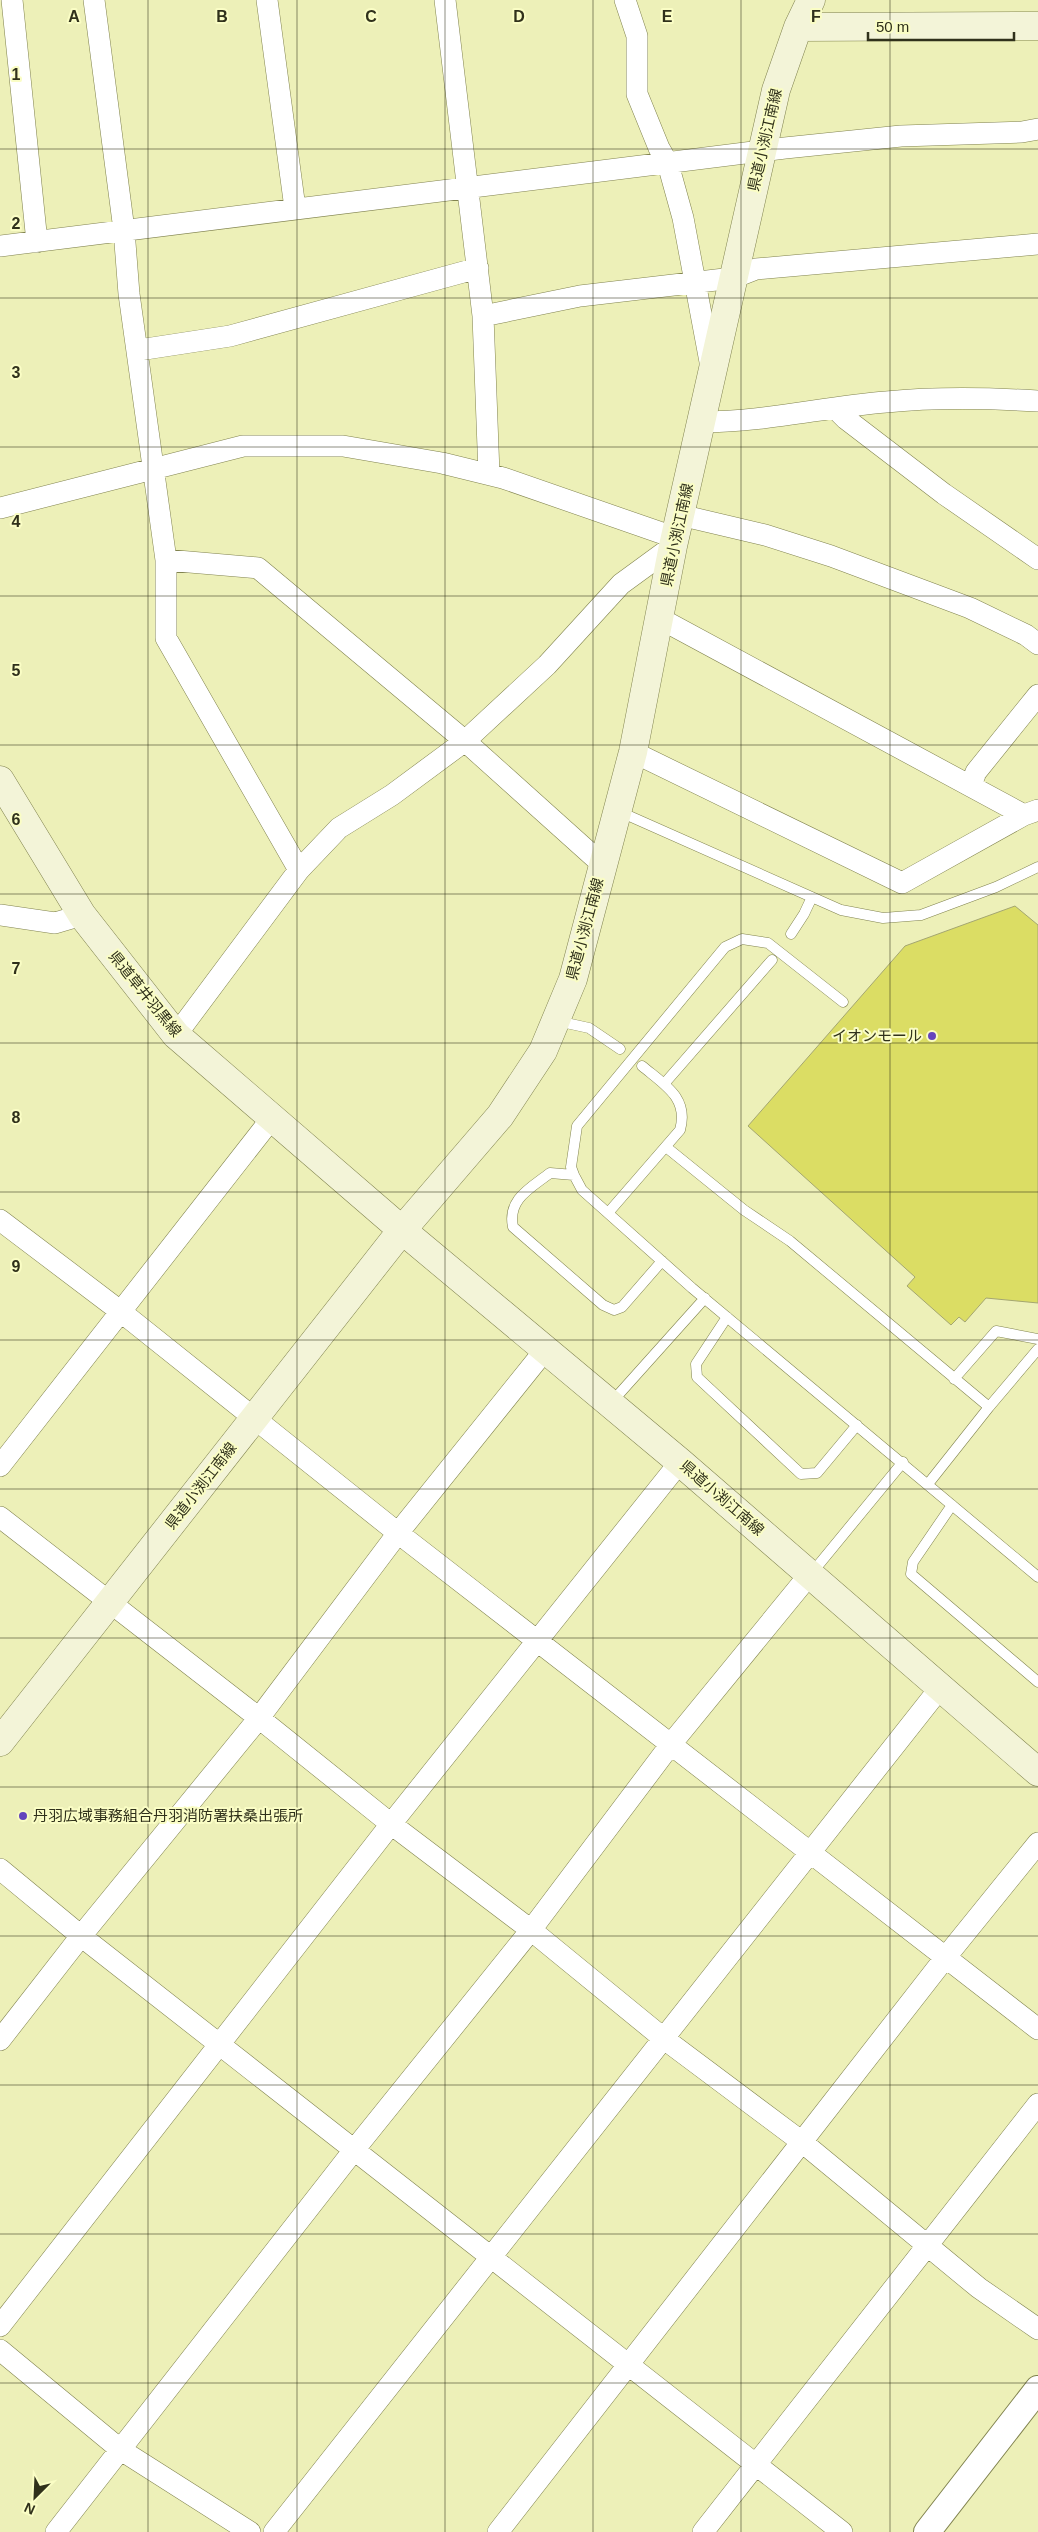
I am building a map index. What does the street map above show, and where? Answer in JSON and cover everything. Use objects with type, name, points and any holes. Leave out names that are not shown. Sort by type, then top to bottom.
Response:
[{"type":"main road","name":"県道小渕江南線","points":[[0,1742],[402,1230],[500,1116],[543,1052],[573,979],[633,752],[676,533],[761,152],[776,90],[798,27],[810,0]]},
{"type":"main road","points":[[798,27],[1038,26]]},
{"type":"main road","name":"県道草井羽黒線","points":[[0,780],[82,915],[176,1035],[402,1230]]},
{"type":"main road","name":"県道小渕江南線","points":[[402,1230],[680,1462],[1038,1772]]},
{"type":"street","points":[[12,0],[37,242]]},
{"type":"street","points":[[94,0],[124,230],[129,294],[139,350],[166,560],[166,638],[299,870]]},
{"type":"street","points":[[267,0],[295,208]]},
{"type":"street","points":[[445,0],[483,316],[489,474]]},
{"type":"street","points":[[625,0],[637,36],[638,94],[659,148],[668,164],[682,218],[712,373]]},
{"type":"street","points":[[0,246],[467,186],[901,136],[1022,132],[1038,129]]},
{"type":"street","points":[[483,316],[572,297],[733,278],[756,269],[1038,244]]},
{"type":"street","points":[[139,350],[230,336],[264,328],[478,268]]},
{"type":"street","points":[[702,422],[756,420],[886,402],[976,398],[1038,400]]},
{"type":"street","points":[[835,408],[846,419],[944,494],[1038,559]]},
{"type":"street","points":[[0,508],[244,446],[343,446],[385,452],[489,474],[676,533],[765,535],[831,556],[970,608],[1026,635],[1038,644]]},
{"type":"street","points":[[176,1035],[299,870],[338,828],[392,795],[465,740],[547,665],[621,584],[676,533]]},
{"type":"street","points":[[166,560],[258,568],[465,740],[603,865]]},
{"type":"street","points":[[659,618],[971,785],[1034,813]]},
{"type":"street","points":[[971,785],[976,772],[1038,695]]},
{"type":"street","points":[[633,752],[902,884],[1034,813]]},
{"type":"street","points":[[0,915],[55,923],[82,915]]},
{"type":"street","points":[[0,1466],[272,1118]]},
{"type":"street","points":[[0,1220],[120,1311],[398,1533],[1038,2029]]},
{"type":"street","points":[[0,2040],[81,1936],[259,1718],[398,1533],[546,1350]]},
{"type":"street","points":[[0,2326],[391,1824],[680,1462]]},
{"type":"street","points":[[0,1517],[259,1718],[391,1824],[531,1930],[663,2038],[802,2142],[979,2288],[1038,2329]]},
{"type":"street","points":[[56,2532],[354,2150],[531,1930],[672,1744],[810,1574]]},
{"type":"street","points":[[274,2532],[940,1688]]},
{"type":"street","points":[[498,2532],[945,1958],[1038,1843]]},
{"type":"street","points":[[0,1869],[81,1936],[842,2532]]},
{"type":"street","points":[[703,2532],[1038,2104]]},
{"type":"street","points":[[0,2350],[121,2450],[250,2532]]},
{"type":"street","points":[[927,2532],[1038,2389]]},
{"type":"lane","points":[[617,811],[841,910],[883,918],[921,915],[996,887],[1038,867]]},
{"type":"lane","points":[[791,934],[812,897]]},
{"type":"lane","points":[[842,1002],[768,942],[742,939],[724,947],[577,1126],[571,1168],[582,1190],[662,1262],[1038,1577]]},
{"type":"lane","points":[[664,1084],[772,960]]},
{"type":"lane","points":[[556,1021],[589,1028],[620,1049]]},
{"type":"lane","points":[[608,1213],[680,1130],[684,1117],[680,1101],[664,1084],[642,1066]]},
{"type":"lane","points":[[666,1147],[744,1210],[790,1241],[989,1407]]},
{"type":"lane","points":[[574,1175],[550,1173],[517,1200],[510,1215],[513,1227],[603,1305],[614,1310],[622,1307],[662,1262]]},
{"type":"lane","points":[[610,1404],[705,1298]]},
{"type":"lane","points":[[727,1317],[696,1364],[697,1377],[802,1474],[818,1474],[857,1425]]},
{"type":"lane","points":[[954,1379],[996,1331],[1038,1339]]},
{"type":"lane","points":[[928,1484],[989,1407],[1038,1350]]},
{"type":"lane","points":[[810,1574],[902,1462]]},
{"type":"lane","points":[[952,1505],[913,1562],[911,1574],[1038,1682]]},
{"type":"building","name":"イオンモール","points":[[1015,906],[1038,925],[1038,1303],[986,1298],[965,1322],[959,1317],[951,1325],[907,1286],[915,1277],[748,1126],[905,946]]},
{"type":"place","name":"イオンモール","points":[[932,1036]]},
{"type":"place","name":"丹羽広域事務組合丹羽消防署扶桑出張所","points":[[23,1816]]}]
